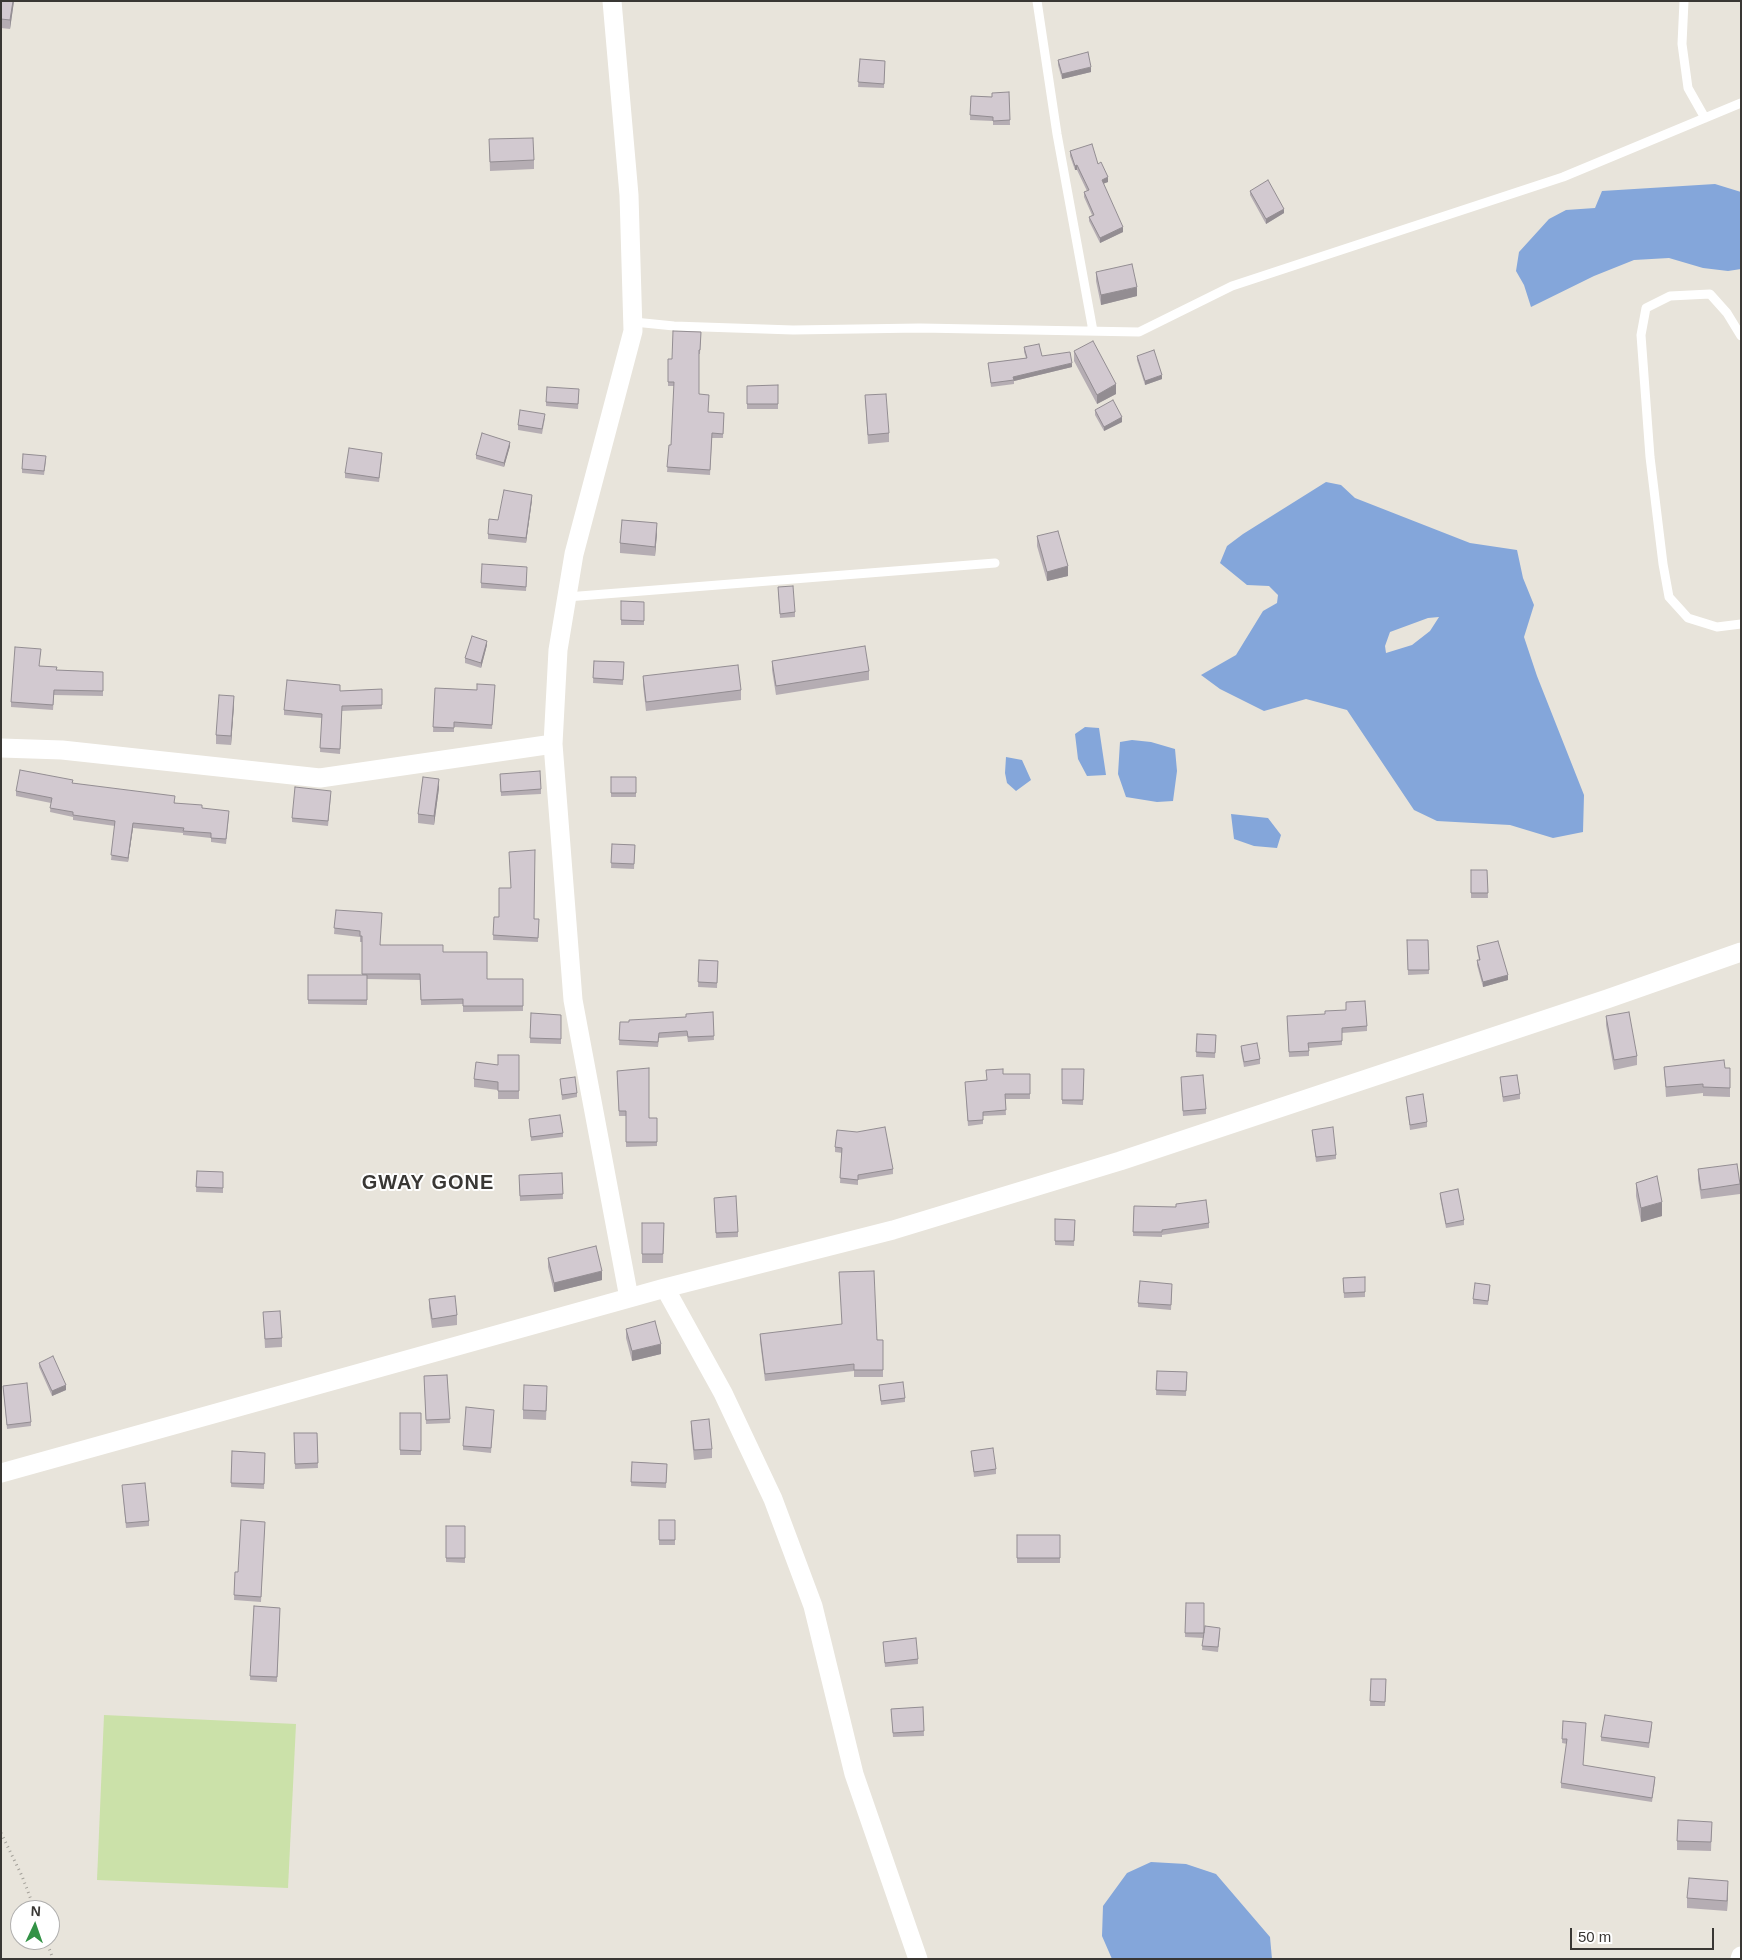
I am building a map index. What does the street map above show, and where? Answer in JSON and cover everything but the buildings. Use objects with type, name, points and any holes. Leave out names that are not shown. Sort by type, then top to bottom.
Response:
[{"type":"street","points":[[612,1],[629,195],[634,322],[574,554],[558,650],[553,744],[573,1000],[629,1298]]},
{"type":"street","points":[[1,748],[62,750],[320,778],[553,744]]},
{"type":"street","points":[[1,1473],[665,1288],[893,1230],[1120,1161],[1607,999],[1741,952]]},
{"type":"street","points":[[665,1288],[723,1393],[773,1499],[813,1606],[854,1774],[918,1959]]},
{"type":"lane","points":[[1037,1],[1057,134],[1093,331]]},
{"type":"lane","points":[[1684,1],[1682,44],[1688,88],[1705,118]]},
{"type":"lane","points":[[634,322],[674,326],[794,330],[929,328],[1139,332],[1232,286],[1563,177],[1741,103]]},
{"type":"lane","points":[[1741,336],[1727,313],[1710,294],[1670,296],[1646,308],[1641,335],[1650,457],[1663,564],[1669,597],[1688,618],[1717,627],[1741,624]]},
{"type":"lane","points":[[567,597],[995,563]]},
{"type":"path","points":[[1,1833],[31,1900]]},
{"type":"green space","points":[[104,1715],[296,1724],[288,1888],[97,1880]]},
{"type":"water","points":[[1715,184],[1741,192],[1741,269],[1728,271],[1703,268],[1669,258],[1634,260],[1594,276],[1531,307],[1524,285],[1516,271],[1519,252],[1549,219],[1566,210],[1595,208],[1602,191]]},
{"type":"water","points":[[1326,482],[1341,485],[1355,498],[1470,543],[1517,550],[1523,578],[1534,605],[1524,637],[1537,676],[1584,795],[1583,832],[1553,838],[1510,825],[1437,821],[1414,810],[1347,710],[1306,699],[1264,711],[1220,689],[1201,675],[1236,655],[1263,611],[1277,603],[1278,595],[1269,586],[1247,585],[1220,563],[1227,546]],"holes":[[[1439,617],[1430,631],[1412,645],[1386,653],[1385,646],[1390,632],[1428,618]]]},
{"type":"water","points":[[1085,727],[1099,728],[1106,775],[1087,776],[1078,759],[1075,734]]},
{"type":"water","points":[[1132,740],[1151,742],[1175,749],[1177,771],[1173,801],[1157,802],[1126,797],[1118,774],[1120,742]]},
{"type":"water","points":[[1006,757],[1022,760],[1031,780],[1016,791],[1007,783],[1005,773]]},
{"type":"water","points":[[1231,814],[1268,818],[1281,835],[1277,848],[1254,846],[1234,839]]},
{"type":"water","points":[[1151,1862],[1186,1864],[1216,1874],[1270,1937],[1272,1959],[1112,1959],[1102,1936],[1103,1906],[1127,1873]]},
{"type":"district","name":"GWAY GONE","points":[[428,1183]]}]
